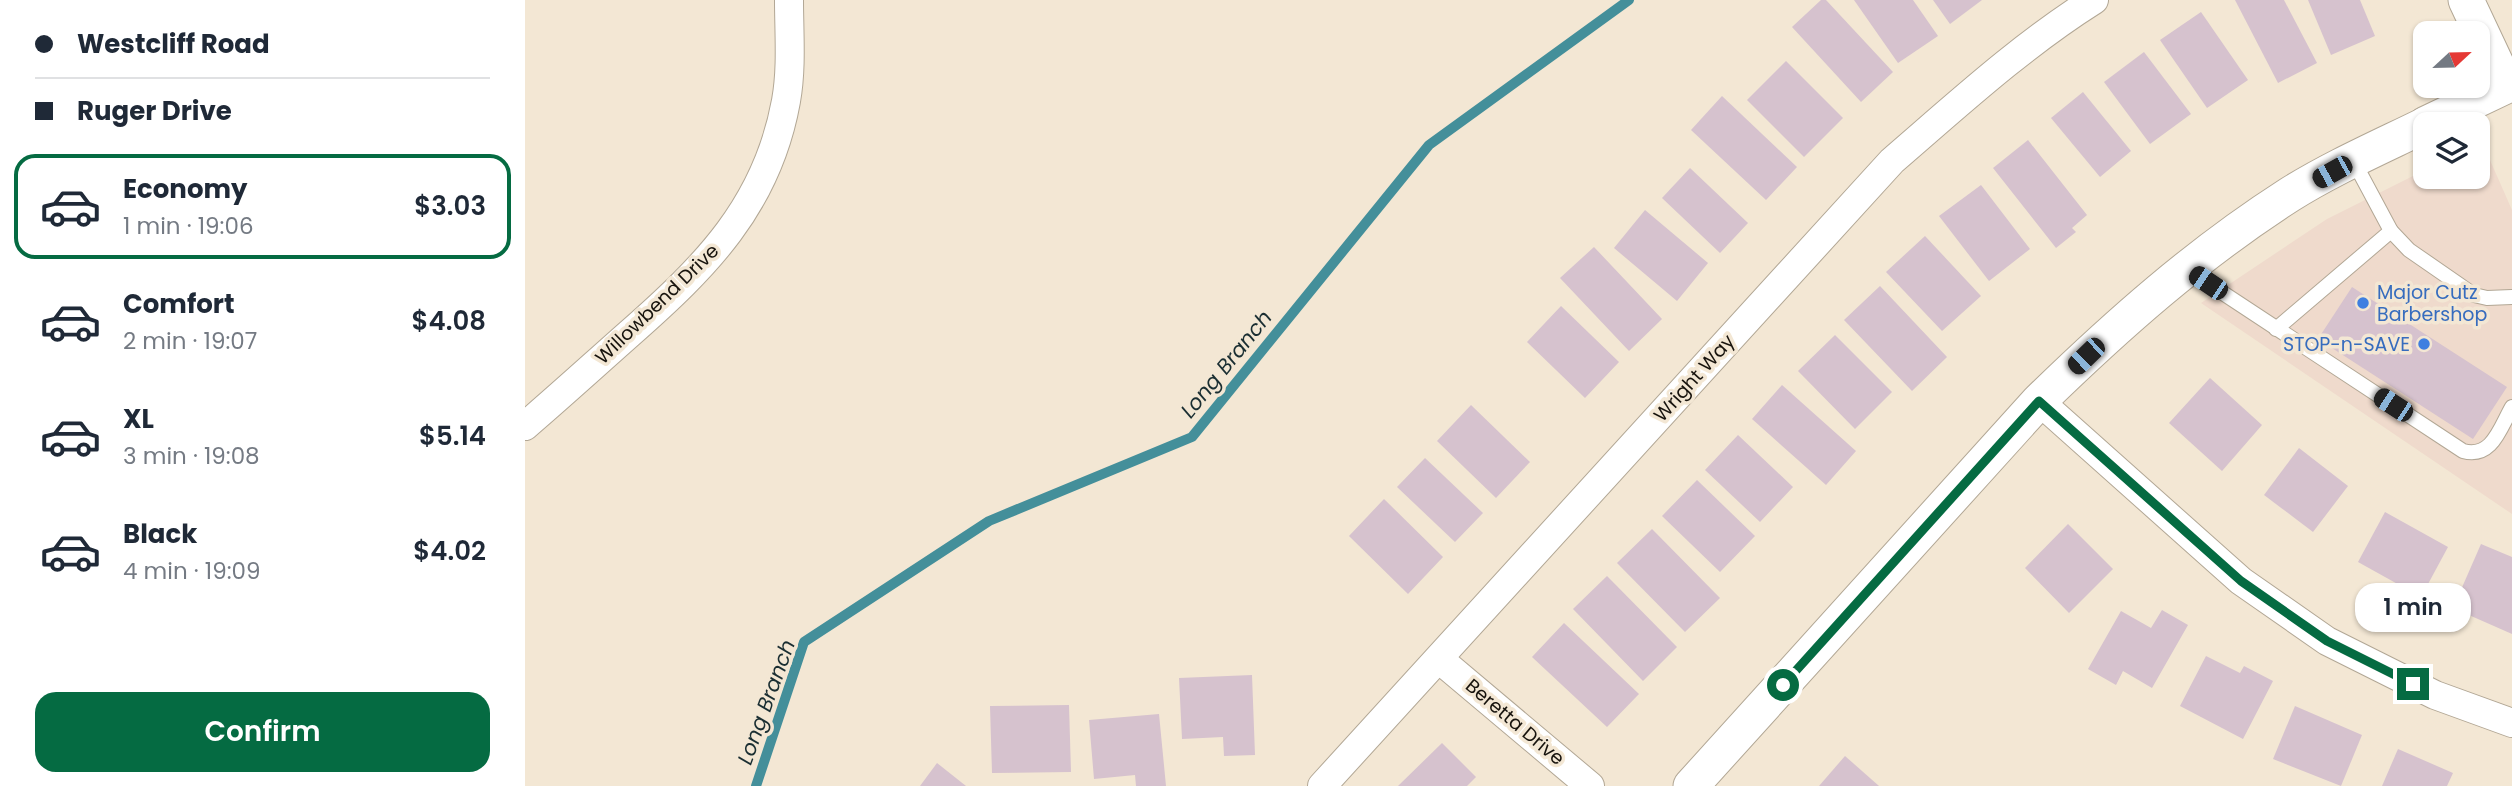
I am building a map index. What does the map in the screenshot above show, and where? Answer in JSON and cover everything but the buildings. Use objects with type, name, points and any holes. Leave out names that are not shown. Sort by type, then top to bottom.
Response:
[{"type":"street","name":"Willowbend Drive","points":[[525,426],[669,299],[712,255],[748,206],[761,181],[786,101],[789,0]]},
{"type":"street","name":"Wright Way","points":[[1322,786],[1892,161],[1988,78],[2065,18],[2094,0]]},
{"type":"street","points":[[2455,112],[2510,89],[2466,0]]},
{"type":"street","points":[[1691,786],[2039,401],[2101,341],[2185,268],[2290,194],[2413,130]]},
{"type":"street","points":[[2039,401],[2241,581],[2327,641],[2435,695],[2512,723]]},
{"type":"street","name":"Beretta Drive","points":[[1439,659],[1590,786]]},
{"type":"lane","points":[[2353,160],[2391,231],[2409,250],[2474,295],[2512,298]]},
{"type":"lane","points":[[2276,329],[2391,231]]},
{"type":"lane","points":[[2185,268],[2463,451],[2478,454],[2486,450],[2512,407]]},
{"type":"shaded area","points":[[2490,160],[2512,210],[2512,514],[2201,303],[2327,219],[2413,176],[2413,189],[2490,189]]},
{"type":"waterway","name":"Long Branch","points":[[756,786],[804,642],[989,521],[1192,437],[1429,145],[1629,0]]},
{"type":"place","name":"Major Cutz Barbershop","points":[[2363,303]]},
{"type":"place","name":"STOP-n-SAVE","points":[[2424,344]]},
{"type":"route","points":[[1783,685],[2039,401],[2241,581],[2327,641],[2413,684]]}]
